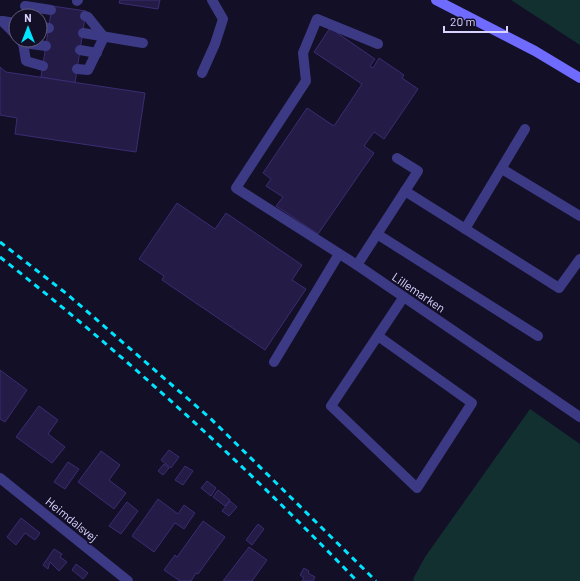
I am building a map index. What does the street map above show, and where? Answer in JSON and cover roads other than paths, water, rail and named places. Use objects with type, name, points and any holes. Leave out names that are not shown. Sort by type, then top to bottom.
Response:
[{"type":"street","points":[[202,73],[215,44],[223,19],[212,0]]},
{"type":"street","points":[[436,0],[535,51],[580,78]]},
{"type":"street","points":[[25,6],[51,10]]},
{"type":"street","points":[[85,16],[88,17],[104,37]]},
{"type":"street","name":"Lillemarken","points":[[378,44],[316,19],[303,53],[306,81],[236,188],[357,265],[580,417]]},
{"type":"street","points":[[8,22],[2,21],[8,27]]},
{"type":"street","points":[[83,33],[143,43]]},
{"type":"street","points":[[77,69],[88,70],[104,37]]},
{"type":"street","points":[[22,48],[26,61],[43,66]]},
{"type":"street","points":[[80,50],[97,53]]},
{"type":"street","points":[[465,229],[502,170],[525,129]]},
{"type":"street","points":[[357,265],[418,171],[397,158]]},
{"type":"street","points":[[502,170],[580,216]]},
{"type":"street","points":[[405,191],[559,288],[580,259]]},
{"type":"street","points":[[377,234],[538,336]]},
{"type":"street","points":[[274,362],[339,254]]},
{"type":"street","points":[[378,336],[472,403],[417,488],[332,406],[378,336],[404,298]]},
{"type":"street","name":"Heimdalsvej","points":[[0,478],[128,581]]},
{"type":"railway","points":[[0,242],[67,294],[210,418],[376,581]]},
{"type":"railway","points":[[0,257],[94,334],[184,413],[272,496],[357,581]]}]
